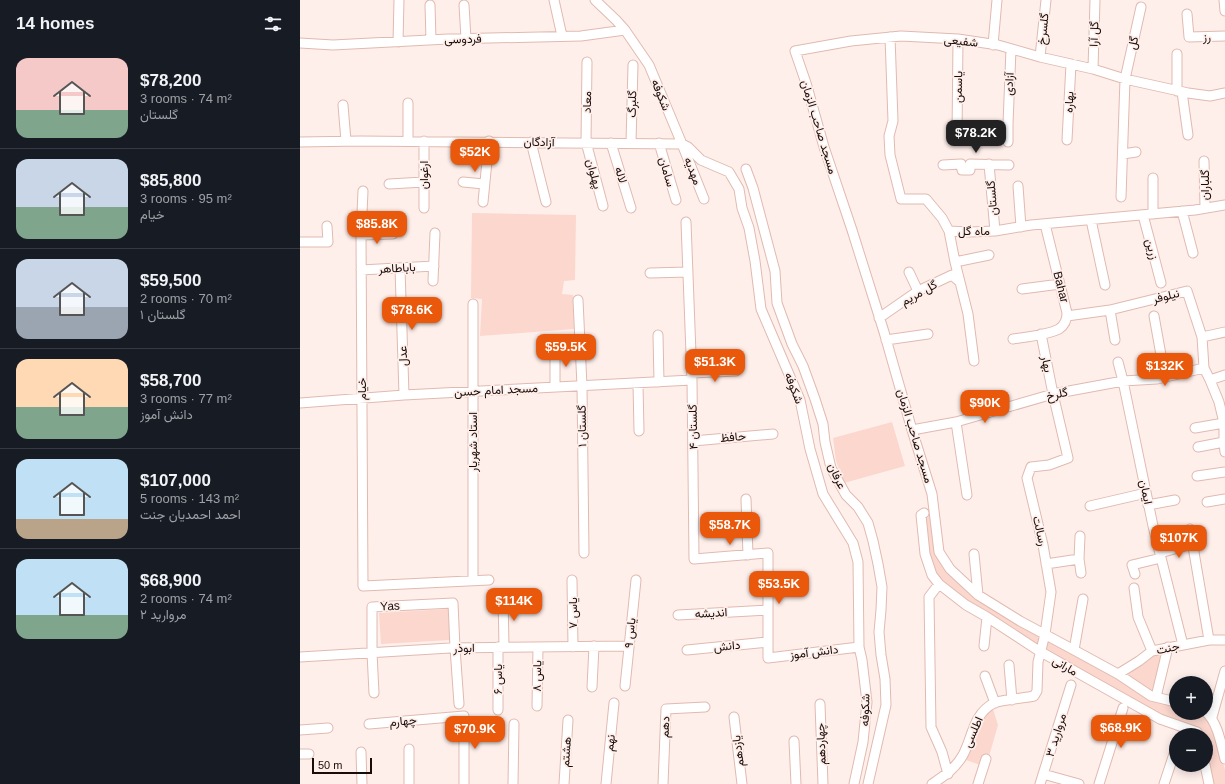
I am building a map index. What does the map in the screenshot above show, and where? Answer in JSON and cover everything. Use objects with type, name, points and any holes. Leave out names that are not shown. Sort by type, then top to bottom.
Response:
[{"type":"street","points":[[398,42],[399,0]]},
{"type":"street","points":[[554,0],[562,36]]},
{"type":"street","name":"شکوفه","points":[[595,0],[625,30],[649,65],[682,144],[688,147],[701,160],[729,172],[739,189],[742,208],[749,228],[761,309],[800,400],[810,449],[823,494],[853,543],[858,562],[859,647],[867,702],[863,742],[854,784]]},
{"type":"street","points":[[993,45],[997,0]]},
{"type":"street","name":"گلسرخ","points":[[1040,57],[1046,0]]},
{"type":"street","name":"گل آرا","points":[[1093,69],[1095,0]]},
{"type":"street","points":[[1224,0],[1225,11]]},
{"type":"street","points":[[430,5],[431,40]]},
{"type":"street","points":[[464,5],[466,39]]},
{"type":"street","name":"گل","points":[[1125,79],[1140,7]]},
{"type":"street","name":"رز","points":[[1187,14],[1188,37],[1225,36]]},
{"type":"street","name":"فردوسی","points":[[300,43],[333,45],[431,40],[581,36],[625,30]]},
{"type":"street","name":"شفیعی","points":[[795,51],[851,41],[901,36],[958,39],[1011,49],[1093,69],[1125,79],[1179,91],[1210,96],[1225,93]]},
{"type":"street","name":"ماه گل","points":[[890,37],[893,121],[889,142],[890,155],[901,199],[926,199],[942,218],[949,231],[995,231],[1045,224],[1182,211],[1225,205]]},
{"type":"street","name":"یاسمن","points":[[957,135],[958,39]]},
{"type":"street","name":"آزادی","points":[[1008,142],[1011,49]]},
{"type":"street","name":"مسجد صاحب الزمان","points":[[795,51],[806,83],[824,147],[852,230],[932,494],[939,552],[950,570],[978,595],[1020,621],[1118,674],[1151,696],[1169,700]]},
{"type":"street","points":[[1177,54],[1179,91],[1188,135]]},
{"type":"street","name":"معاد","points":[[586,142],[587,62]]},
{"type":"street","name":"بهاره","points":[[1067,140],[1071,64]]},
{"type":"street","name":"گلبرگ","points":[[632,143],[633,65]]},
{"type":"street","points":[[1121,197],[1125,79]]},
{"type":"street","points":[[408,103],[408,141]]},
{"type":"street","points":[[343,105],[346,141]]},
{"type":"street","name":"ارغوان","points":[[424,141],[424,208]]},
{"type":"street","points":[[483,202],[489,141]]},
{"type":"street","name":"آزادگان","points":[[300,142],[489,141],[682,144]]},
{"type":"street","points":[[531,142],[546,202]]},
{"type":"street","name":"پهلوان","points":[[586,142],[603,206]]},
{"type":"street","name":"لاله","points":[[611,143],[631,208]]},
{"type":"street","name":"سامان","points":[[659,143],[676,200]]},
{"type":"street","name":"مهدیه","points":[[682,144],[704,199]]},
{"type":"street","points":[[1123,154],[1136,152]]},
{"type":"street","name":"گلباران","points":[[1204,161],[1205,208]]},
{"type":"street","points":[[944,165],[961,164],[962,170],[970,170],[970,164],[1009,165]]},
{"type":"street","name":"گلستان","points":[[989,164],[995,231]]},
{"type":"street","name":"عرفان","points":[[746,169],[753,188],[773,264],[777,303],[815,399],[823,424],[825,442],[831,468],[846,495],[858,508],[868,523],[878,564],[882,587],[879,632],[885,678],[886,705],[868,784]]},
{"type":"street","points":[[1153,178],[1153,214]]},
{"type":"street","points":[[389,184],[424,182]]},
{"type":"street","points":[[463,182],[484,184]]},
{"type":"street","points":[[1018,186],[1021,227]]},
{"type":"street","name":"خیام","points":[[363,191],[361,235],[363,586],[473,580]]},
{"type":"street","points":[[1182,211],[1193,253]]},
{"type":"street","name":"زرین","points":[[1143,215],[1161,283]]},
{"type":"street","points":[[1091,220],[1105,285]]},
{"type":"street","name":"گلستان ۴","points":[[686,222],[692,377],[694,559],[748,555]]},
{"type":"street","name":"Bahar","points":[[1013,339],[1041,334],[1060,328],[1066,321],[1068,313],[1045,224]]},
{"type":"street","points":[[300,242],[328,242],[327,226]]},
{"type":"street","points":[[949,231],[968,314],[974,361]]},
{"type":"street","points":[[433,281],[435,233]]},
{"type":"street","points":[[361,235],[393,234]]},
{"type":"street","points":[[955,262],[989,255]]},
{"type":"street","name":"باباطاهر","points":[[361,270],[434,266]]},
{"type":"street","name":"عدل","points":[[400,268],[404,395]]},
{"type":"street","points":[[650,273],[688,272]]},
{"type":"street","points":[[909,272],[918,291]]},
{"type":"street","name":"گل مریم","points":[[879,318],[918,291],[952,275],[960,282]]},
{"type":"street","points":[[1022,289],[1060,284]]},
{"type":"street","name":"نیلوفر","points":[[1067,316],[1110,310],[1187,291],[1202,337],[1204,368]]},
{"type":"street","name":"گلستان ۱","points":[[578,300],[582,386],[584,553]]},
{"type":"street","name":"استاد شهریار","points":[[473,304],[473,580]]},
{"type":"street","points":[[1110,310],[1115,340]]},
{"type":"street","points":[[1154,316],[1165,377]]},
{"type":"street","points":[[1202,337],[1225,332]]},
{"type":"street","points":[[658,334],[658,382]]},
{"type":"street","points":[[886,340],[928,334]]},
{"type":"street","name":"بهار","points":[[1041,334],[1068,458]]},
{"type":"street","points":[[555,350],[555,387]]},
{"type":"street","name":"ایمان","points":[[1118,362],[1148,505],[1183,645]]},
{"type":"street","points":[[1198,447],[1224,447],[1224,423],[1219,402],[1204,368]]},
{"type":"street","name":"گلرخ","points":[[912,430],[956,422],[1053,394],[1123,381],[1157,379],[1204,368]]},
{"type":"street","name":"مسجد امام حسن","points":[[300,403],[473,391],[638,384],[736,371]]},
{"type":"street","points":[[1210,380],[1225,375]]},
{"type":"street","points":[[638,384],[639,431]]},
{"type":"street","points":[[956,422],[968,495]]},
{"type":"street","points":[[1195,428],[1224,423]]},
{"type":"street","name":"حافظ","points":[[693,441],[773,434]]},
{"type":"street","name":"رسالت","points":[[1044,634],[1051,592],[1043,545],[1027,478],[1031,467],[1049,465],[1068,458]]},
{"type":"street","points":[[1197,476],[1225,472]]},
{"type":"street","points":[[1090,506],[1146,493]]},
{"type":"street","points":[[746,499],[748,555],[768,553],[768,642]]},
{"type":"street","points":[[1207,502],[1225,499]]},
{"type":"street","points":[[1148,505],[1175,500]]},
{"type":"street","name":"مارانی","points":[[924,513],[921,515],[925,554],[932,575],[938,584],[966,605],[988,617],[1040,651],[1160,718],[1186,728]]},
{"type":"street","points":[[1190,529],[1209,640]]},
{"type":"street","points":[[1080,536],[1079,559],[1081,573]]},
{"type":"street","points":[[1136,574],[1132,565],[1192,544]]},
{"type":"street","points":[[974,554],[978,595]]},
{"type":"street","points":[[1046,564],[1079,559]]},
{"type":"street","points":[[473,580],[488,580]]},
{"type":"street","name":"یاس ۷","points":[[572,580],[573,647]]},
{"type":"street","name":"یاس ۹","points":[[625,686],[636,580]]},
{"type":"street","points":[[938,584],[929,597],[931,727],[942,752],[948,774]]},
{"type":"street","points":[[1134,588],[1138,617],[1152,651]]},
{"type":"street","name":"یاس ۶","points":[[498,710],[503,596]]},
{"type":"street","points":[[1074,650],[1083,599]]},
{"type":"street","name":"Yas","points":[[374,694],[372,607],[453,603],[455,648]]},
{"type":"street","name":"اندیشه","points":[[678,615],[768,610]]},
{"type":"street","points":[[984,646],[988,617]]},
{"type":"street","points":[[986,676],[995,702],[1034,696],[1037,691],[1038,662],[1044,634]]},
{"type":"street","name":"جنت","points":[[1118,674],[1152,651],[1209,640],[1225,640]]},
{"type":"street","name":"دانش آموز","points":[[768,642],[768,658],[859,647]]},
{"type":"street","name":"دانش","points":[[687,650],[768,642]]},
{"type":"street","points":[[592,687],[594,646]]},
{"type":"street","name":"ابوذر","points":[[300,657],[455,648],[629,646]]},
{"type":"street","name":"یاس ۸","points":[[537,706],[538,647]]},
{"type":"street","points":[[1156,697],[1168,647]]},
{"type":"street","points":[[455,648],[459,704]]},
{"type":"street","points":[[1009,665],[1012,700]]},
{"type":"street","points":[[1213,703],[1225,671]]},
{"type":"street","name":"مروارید ۳","points":[[1040,784],[1071,685]]},
{"type":"street","name":"اطلسی","points":[[932,784],[948,774],[963,755],[975,723],[983,711],[995,702]]},
{"type":"street","name":"نهم","points":[[606,784],[614,703]]},
{"type":"street","name":"چهاردهم","points":[[820,704],[823,784]]},
{"type":"street","name":"دهم","points":[[663,784],[666,709],[705,707]]},
{"type":"street","points":[[1099,784],[1122,708]]},
{"type":"street","name":"چهارم","points":[[370,724],[464,716],[464,784]]},
{"type":"street","name":"یازدهم","points":[[734,717],[742,784]]},
{"type":"street","name":"هشتم","points":[[564,784],[568,720]]},
{"type":"street","points":[[1212,720],[1223,744],[1225,759]]},
{"type":"street","points":[[514,724],[514,784]]},
{"type":"street","points":[[300,730],[328,728]]},
{"type":"street","points":[[794,741],[796,784]]},
{"type":"street","points":[[409,749],[409,784]]},
{"type":"street","points":[[361,752],[362,784]]},
{"type":"street","points":[[978,784],[986,758]]},
{"type":"street","points":[[1164,784],[1169,769]]},
{"type":"street","points":[[1206,772],[1209,784]]},
{"type":"street","points":[[1044,774],[1079,784]]},
{"type":"shaded area","points":[[472,213],[576,215],[575,280],[564,281],[562,294],[573,295],[574,329],[480,336],[482,299],[471,298]]},
{"type":"shaded area","points":[[892,422],[905,466],[844,483],[836,461],[833,438]]},
{"type":"shaded area","points":[[934,512],[939,554],[950,571],[1043,635],[1038,649],[939,583],[929,563],[925,514]]},
{"type":"shaded area","points":[[448,609],[450,640],[381,644],[379,613]]},
{"type":"shaded area","points":[[1045,637],[1169,701],[1169,720],[1210,720],[1213,728],[1185,728],[1162,717],[1042,649]]},
{"type":"shaded area","points":[[1166,649],[1154,694],[1120,674],[1152,653]]},
{"type":"shaded area","points":[[993,709],[998,725],[986,767],[966,760],[983,717]]},
{"type":"shaded area","points":[[1213,728],[1225,770],[1225,784],[1212,784],[1209,772],[1213,772]]}]
